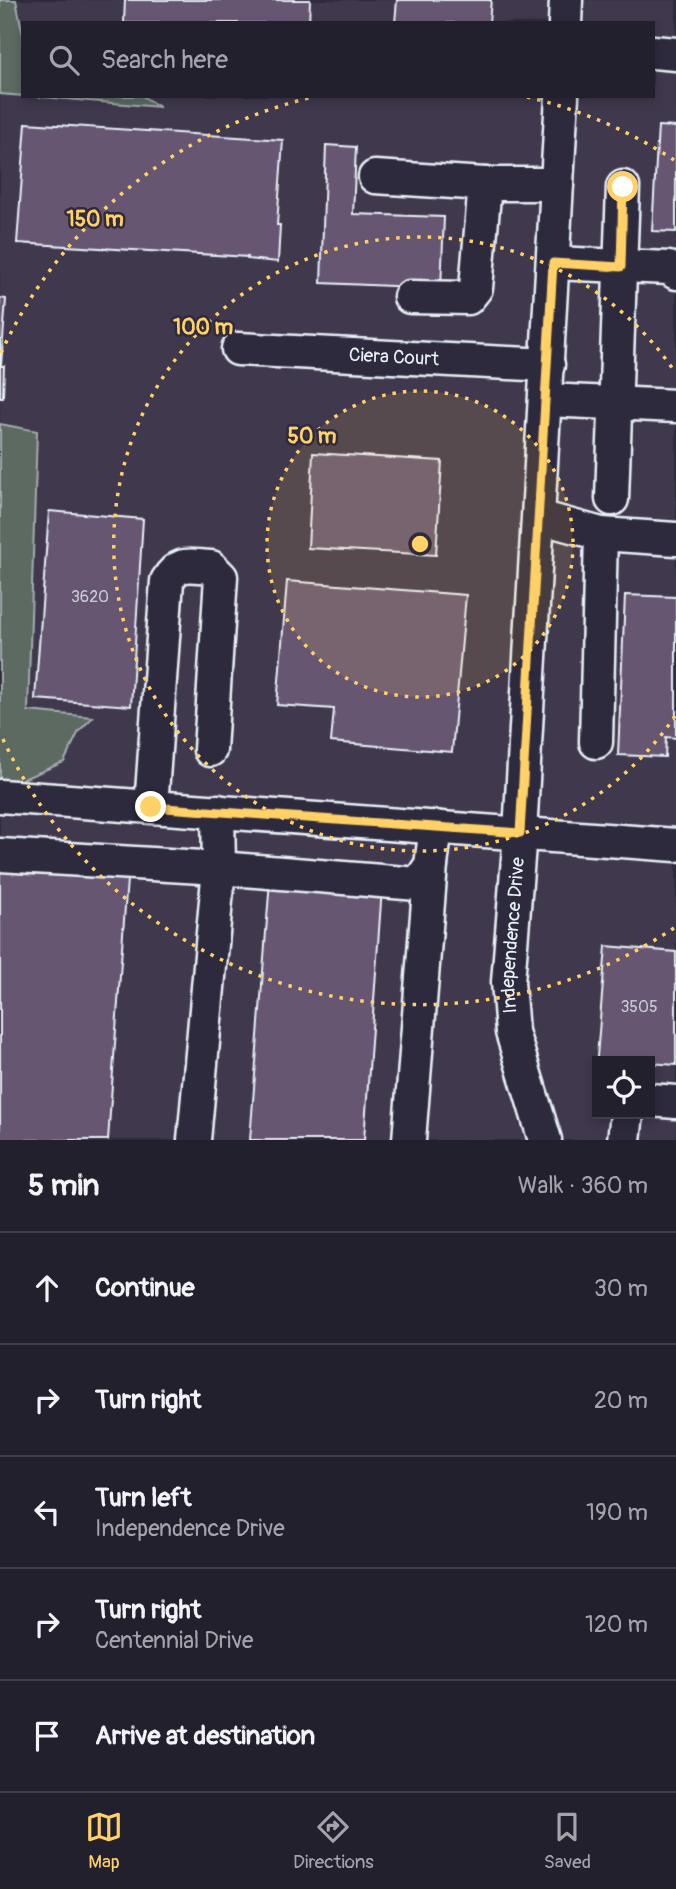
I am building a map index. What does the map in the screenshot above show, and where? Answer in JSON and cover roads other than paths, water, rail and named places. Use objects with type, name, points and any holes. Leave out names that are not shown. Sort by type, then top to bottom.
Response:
[{"type":"street","points":[[565,21],[566,0]]},
{"type":"street","points":[[655,52],[676,54]]},
{"type":"street","name":"Independence Drive","points":[[545,1140],[512,1032],[508,982],[520,833],[562,98]]},
{"type":"street","points":[[375,177],[485,184],[557,184]]},
{"type":"street","points":[[410,297],[468,298],[476,288],[485,184]]},
{"type":"street","points":[[612,499],[623,187]]},
{"type":"street","points":[[553,263],[669,268],[676,272]]},
{"type":"street","name":"Ciera Court","points":[[239,349],[548,365]]},
{"type":"street","points":[[546,400],[676,406]]},
{"type":"street","points":[[539,517],[601,534],[676,539]]},
{"type":"street","points":[[596,742],[601,534]]},
{"type":"street","points":[[151,807],[167,581],[173,570],[183,565],[211,567],[221,577],[210,750]]},
{"type":"street","points":[[0,796],[676,845]]},
{"type":"street","points":[[194,1140],[219,868],[218,811]]},
{"type":"street","points":[[410,1140],[436,827]]},
{"type":"street","points":[[0,855],[219,868],[418,884],[431,865]]},
{"type":"street","points":[[655,1100],[676,1102]]},
{"type":"street","points":[[624,1140],[626,1119]]}]
